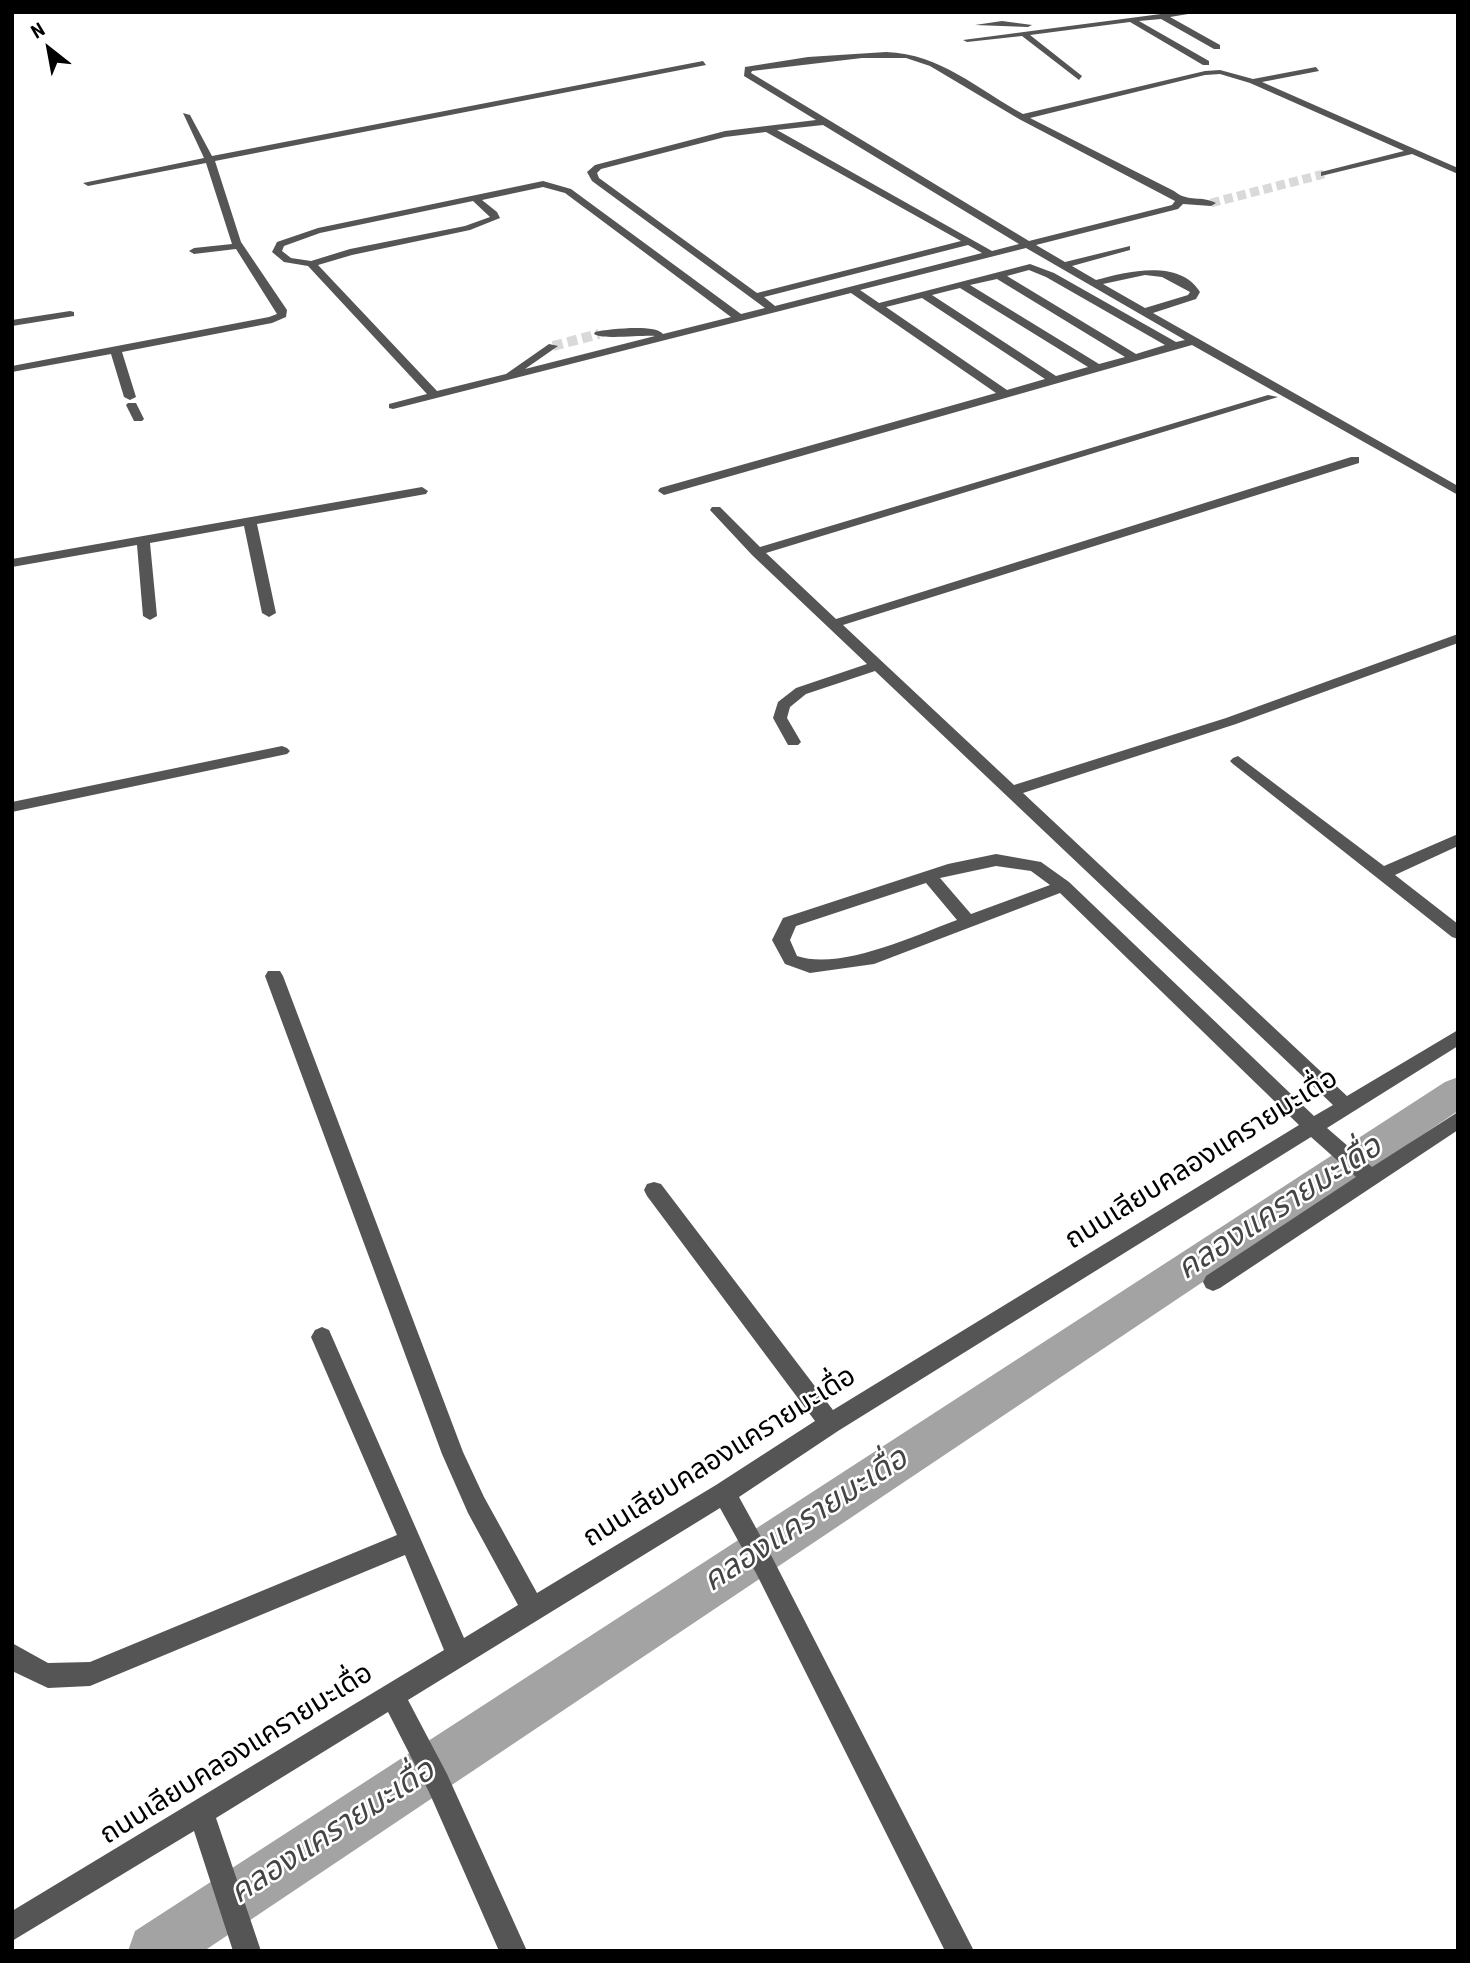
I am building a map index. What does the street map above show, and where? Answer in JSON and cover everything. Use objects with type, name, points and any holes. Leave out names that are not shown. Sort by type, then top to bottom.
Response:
[{"type":"street","points":[[967,40],[1196,12]]},
{"type":"street","points":[[1162,16],[1217,47]]},
{"type":"street","points":[[1132,20],[1206,63]]},
{"type":"street","points":[[979,25],[1017,23],[1045,31]]},
{"type":"street","points":[[1023,33],[1079,78]]},
{"type":"street","points":[[1211,203],[1181,201],[1171,193],[1022,117],[949,72],[915,56],[872,55],[748,69],[747,74],[823,122],[1193,341],[1458,491]]},
{"type":"street","points":[[88,183],[703,63]]},
{"type":"street","points":[[1253,81],[1317,69]]},
{"type":"street","points":[[1022,117],[1220,72],[1253,81],[1458,171]]},
{"type":"street","points":[[12,369],[272,320],[282,315],[282,310],[238,246],[210,160],[186,115]]},
{"type":"street","points":[[773,309],[595,179],[592,172],[598,167],[707,138],[823,122]]},
{"type":"street","points":[[768,129],[991,254]]},
{"type":"street","points":[[1324,174],[1413,151]]},
{"type":"street","points":[[473,197],[494,214],[495,218],[439,219],[318,231],[280,244],[276,252],[288,260],[311,264],[439,219],[473,197],[543,184],[568,191],[739,317]]},
{"type":"street","points":[[393,406],[1175,207],[1181,201]]},
{"type":"street","points":[[756,296],[970,242]]},
{"type":"street","points":[[194,251],[238,246]]},
{"type":"street","points":[[1065,265],[1127,248]]},
{"type":"street","points":[[311,264],[434,396]]},
{"type":"street","points":[[877,306],[1017,269],[1038,269],[1174,346]]},
{"type":"street","points":[[1096,284],[1145,271],[1158,271],[1192,287],[1195,292],[1192,297],[1144,312]]},
{"type":"street","points":[[996,274],[1135,358]]},
{"type":"street","points":[[961,284],[1097,368]]},
{"type":"street","points":[[852,289],[1005,394]]},
{"type":"street","points":[[923,294],[1054,380]]},
{"type":"street","points":[[12,323],[70,314]]},
{"type":"street","points":[[599,334],[636,331],[671,335]]},
{"type":"street","points":[[664,492],[1193,341]]},
{"type":"street","points":[[505,377],[553,345]]},
{"type":"street","points":[[116,351],[138,419]]},
{"type":"street","points":[[757,552],[1272,397]]},
{"type":"street","points":[[833,624],[1355,460]]},
{"type":"street","points":[[12,563],[422,491]]},
{"type":"street","points":[[716,510],[833,624],[1346,1106]]},
{"type":"street","points":[[250,522],[269,613]]},
{"type":"street","points":[[143,541],[150,616]]},
{"type":"street","points":[[1012,791],[1231,721],[1458,638]]},
{"type":"street","points":[[793,742],[780,718],[783,705],[802,691],[877,665]]},
{"type":"street","points":[[12,807],[282,751]]},
{"type":"street","points":[[1238,761],[1458,933]]},
{"type":"street","points":[[1382,874],[1458,839]]},
{"type":"street","points":[[1063,886],[874,958],[810,967],[791,960],[781,940],[789,922],[954,868],[996,860],[1035,866],[1063,886],[1313,1127],[1372,1179]]},
{"type":"street","points":[[929,876],[968,922]]},
{"type":"street","points":[[274,976],[453,1454],[476,1505],[532,1608]]},
{"type":"street","name":"ถนนเลียบคลองแครายมะเดื่อ","points":[[12,1927],[724,1493],[830,1424],[1458,1037]]},
{"type":"street","points":[[1213,1282],[1458,1120]]},
{"type":"street","points":[[654,1190],[830,1424]]},
{"type":"street","points":[[322,1337],[458,1654]]},
{"type":"street","points":[[724,1493],[764,1564],[960,1951]]},
{"type":"street","points":[[12,1655],[27,1668],[53,1679],[90,1674],[411,1541]]},
{"type":"street","points":[[392,1695],[438,1783],[513,1951]]},
{"type":"street","points":[[201,1813],[247,1949]]},
{"type":"waterway","name":"คลองแครายมะเดื่อ","points":[[155,1951],[1458,1092]]},
{"type":"tunnel","points":[[1211,203],[1324,174]]},
{"type":"tunnel","points":[[553,346],[599,334]]}]
